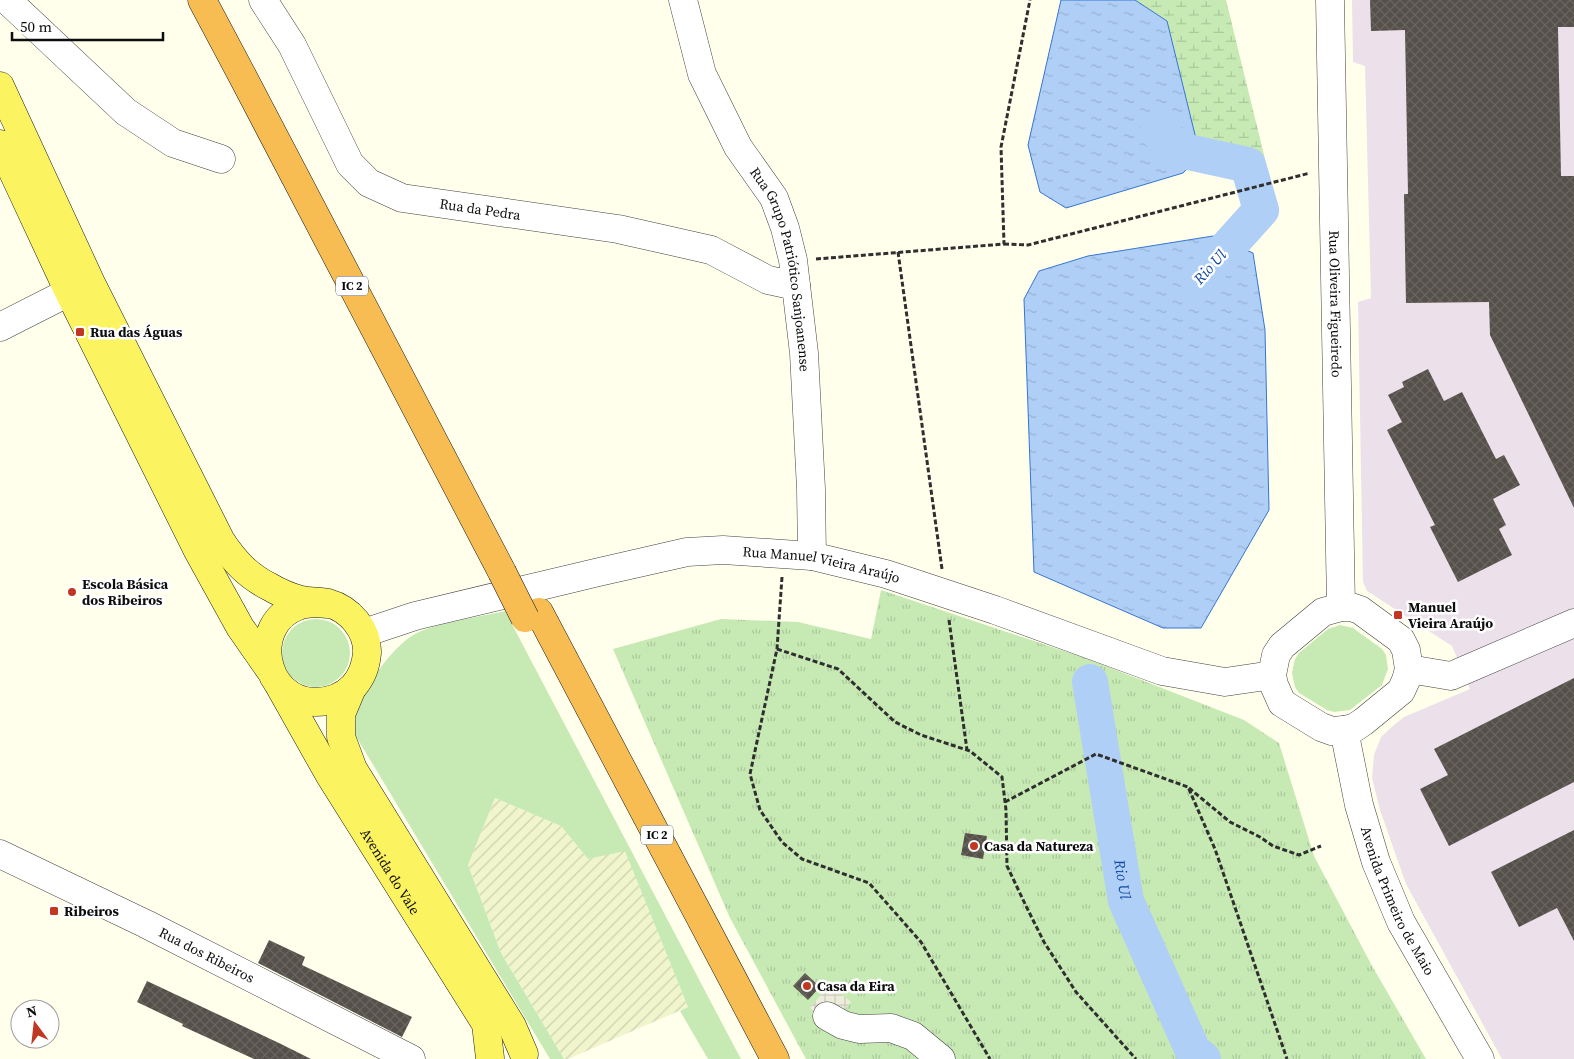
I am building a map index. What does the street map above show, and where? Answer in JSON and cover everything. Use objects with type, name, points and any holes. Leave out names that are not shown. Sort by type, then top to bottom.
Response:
[{"type":"highway","name":"IC 2","points":[[202,0],[509,570]]},
{"type":"highway","name":"IC 2","points":[[223,0],[260,68],[509,570],[758,1059]]},
{"type":"highway","name":"IC 2","points":[[532,615],[776,1059]]},
{"type":"main road","points":[[0,86],[91,283],[221,541],[232,559],[247,573],[268,587],[285,595],[343,609],[355,620],[364,633],[367,648],[366,662],[361,677],[352,688],[339,698],[324,702],[308,702],[293,696],[275,678],[240,627],[198,551],[69,292],[0,144]]},
{"type":"main road","points":[[275,678],[267,655],[268,640],[275,625],[285,614],[298,606],[313,602],[328,604]]},
{"type":"main road","name":"Avenida do Vale","points":[[275,678],[329,774],[486,1024],[489,1059],[501,1053],[512,1052],[528,1057]]},
{"type":"main road","name":"Avenida do Vale","points":[[352,688],[340,714],[341,737],[353,769],[512,1026],[528,1057]]},
{"type":"street","points":[[7,0],[126,112],[173,143],[221,160]]},
{"type":"street","name":"Rua da Pedra","points":[[263,0],[292,45],[350,164],[369,183],[402,198],[618,229],[711,250],[768,280],[794,273]]},
{"type":"street","name":"Rua Grupo Patriótico Sanjoanense","points":[[683,0],[702,74],[738,147],[774,198],[785,228],[794,273],[804,353],[811,489],[812,556]]},
{"type":"street","name":"Rua Oliveira Figueiredo","points":[[1330,0],[1341,607]]},
{"type":"street","points":[[0,327],[69,292]]},
{"type":"street","name":"Rua Manuel Vieira Araújo","points":[[364,633],[415,616],[687,552],[723,550],[812,556],[886,574],[1073,638],[1162,671],[1225,682],[1272,675]]},
{"type":"street","points":[[1341,607],[1360,610],[1401,640],[1406,650],[1408,669],[1401,691],[1363,722],[1354,728],[1332,731],[1321,727],[1282,703],[1272,675],[1276,655],[1282,646],[1323,612],[1341,607]]},
{"type":"street","points":[[1408,669],[1451,676],[1574,622]]},
{"type":"street","name":"Avenida Primeiro de Maio","points":[[1344,730],[1359,805],[1376,862],[1401,922],[1480,1059]]},
{"type":"street","name":"Rua dos Ribeiros","points":[[0,854],[146,924],[411,1059]]},
{"type":"street","name":"Rua dos Ribeiros","points":[[0,873],[374,1059]]},
{"type":"street","points":[[828,1016],[843,1025],[859,1029],[891,1028],[912,1036],[941,1059]]},
{"type":"path","points":[[1004,244],[1001,147],[1030,0]]},
{"type":"path","points":[[794,273],[898,252],[1004,244],[1028,246],[1261,184],[1333,167]]},
{"type":"path","points":[[898,252],[942,570]]},
{"type":"path","points":[[783,572],[777,649],[750,774],[760,810],[782,842],[802,859],[869,883],[921,942],[990,1059]]},
{"type":"path","points":[[949,618],[967,750]]},
{"type":"path","points":[[777,649],[838,669],[895,722],[921,735],[967,750],[1002,777],[1005,802],[1007,866],[1044,942],[1076,992],[1136,1059]]},
{"type":"path","points":[[1005,802],[1096,754],[1188,787],[1230,822],[1260,837],[1273,846],[1300,855],[1321,846]]},
{"type":"path","points":[[1188,787],[1215,849],[1287,1059]]},
{"type":"shaded area","points":[[1352,0],[1574,0],[1574,1059],[1502,1059],[1406,884],[1380,810],[1372,778],[1374,755],[1381,737],[1394,725],[1404,717],[1470,689],[1452,646],[1367,591],[1363,582],[1358,302],[1371,298],[1365,66],[1353,62]]},
{"type":"shaded area","points":[[829,985],[851,1002],[831,1026],[810,1008]]},
{"type":"green space","points":[[1135,0],[1226,0],[1265,159],[1199,151],[1167,21]]},
{"type":"green space","points":[[881,590],[1085,658],[1244,720],[1279,743],[1314,856],[1371,964],[1426,1059],[806,1059],[730,918],[613,649],[721,619],[798,622],[871,639]]},
{"type":"green space","points":[[505,611],[741,1059],[708,1059],[680,1011],[688,1007],[625,851],[588,859],[561,826],[495,798],[468,865],[501,953],[564,1059],[550,1059],[354,733],[355,719],[360,701],[372,679],[398,647],[415,634],[424,630]]},
{"type":"green space","points":[[316,619],[329,622],[340,629],[347,640],[350,653],[347,666],[340,677],[329,684],[316,687],[303,684],[292,677],[285,666],[282,653],[285,640],[292,629],[303,622]]},
{"type":"green space","points":[[1340,625],[1353,628],[1382,649],[1386,655],[1388,669],[1382,685],[1350,710],[1334,712],[1327,710],[1299,693],[1295,687],[1292,673],[1295,659],[1299,653],[1328,629]]},
{"type":"green space","points":[[495,798],[561,826],[588,859],[625,850],[688,1007],[568,1059],[564,1059],[501,953],[468,865]]},
{"type":"water","points":[[1061,0],[1135,0],[1167,21],[1200,155],[1183,173],[1066,208],[1040,192],[1028,145]]},
{"type":"water","points":[[1213,236],[1253,253],[1265,330],[1269,510],[1201,628],[1163,628],[1034,572],[1024,299],[1039,271],[1088,256]]},
{"type":"building","points":[[1370,0],[1574,0],[1574,27],[1558,27],[1561,176],[1574,176],[1574,508],[1490,335],[1489,302],[1406,303],[1404,194],[1408,194],[1405,30],[1371,31]]},
{"type":"building","points":[[1428,369],[1444,401],[1462,392],[1496,459],[1504,455],[1520,485],[1493,499],[1506,525],[1499,529],[1512,555],[1458,582],[1430,527],[1435,525],[1387,430],[1402,422],[1388,395],[1404,387],[1402,382]]},
{"type":"building","points":[[1574,678],[1574,782],[1449,846],[1420,789],[1448,775],[1434,749]]},
{"type":"building","points":[[1574,830],[1574,941],[1557,908],[1519,927],[1491,872]]},
{"type":"building","name":"Casa da Natureza","points":[[965,833],[987,836],[983,859],[961,855]]},
{"type":"building","points":[[269,940],[305,957],[302,965],[412,1017],[402,1037],[258,963]]},
{"type":"building","name":"Casa da Eira","points":[[805,973],[820,987],[808,1000],[793,986]]},
{"type":"building","points":[[147,981],[311,1059],[254,1059],[182,1026],[183,1024],[137,1002]]},
{"type":"waterway","name":"Rio Ul","points":[[1158,132],[1179,150],[1248,165],[1261,210],[1198,280]]},
{"type":"waterway","name":"Rio Ul","points":[[1090,682],[1126,901],[1193,1051],[1203,1059]]},
{"type":"place","name":"Rua das Águas","points":[[80,332]]},
{"type":"place","name":"Escola Básica dos Ribeiros","points":[[72,592]]},
{"type":"place","name":"Manuel Vieira Araújo","points":[[1398,615]]},
{"type":"place","name":"Casa da Natureza","points":[[974,846]]},
{"type":"place","name":"Ribeiros","points":[[54,911]]},
{"type":"place","name":"Casa da Eira","points":[[807,986]]}]
